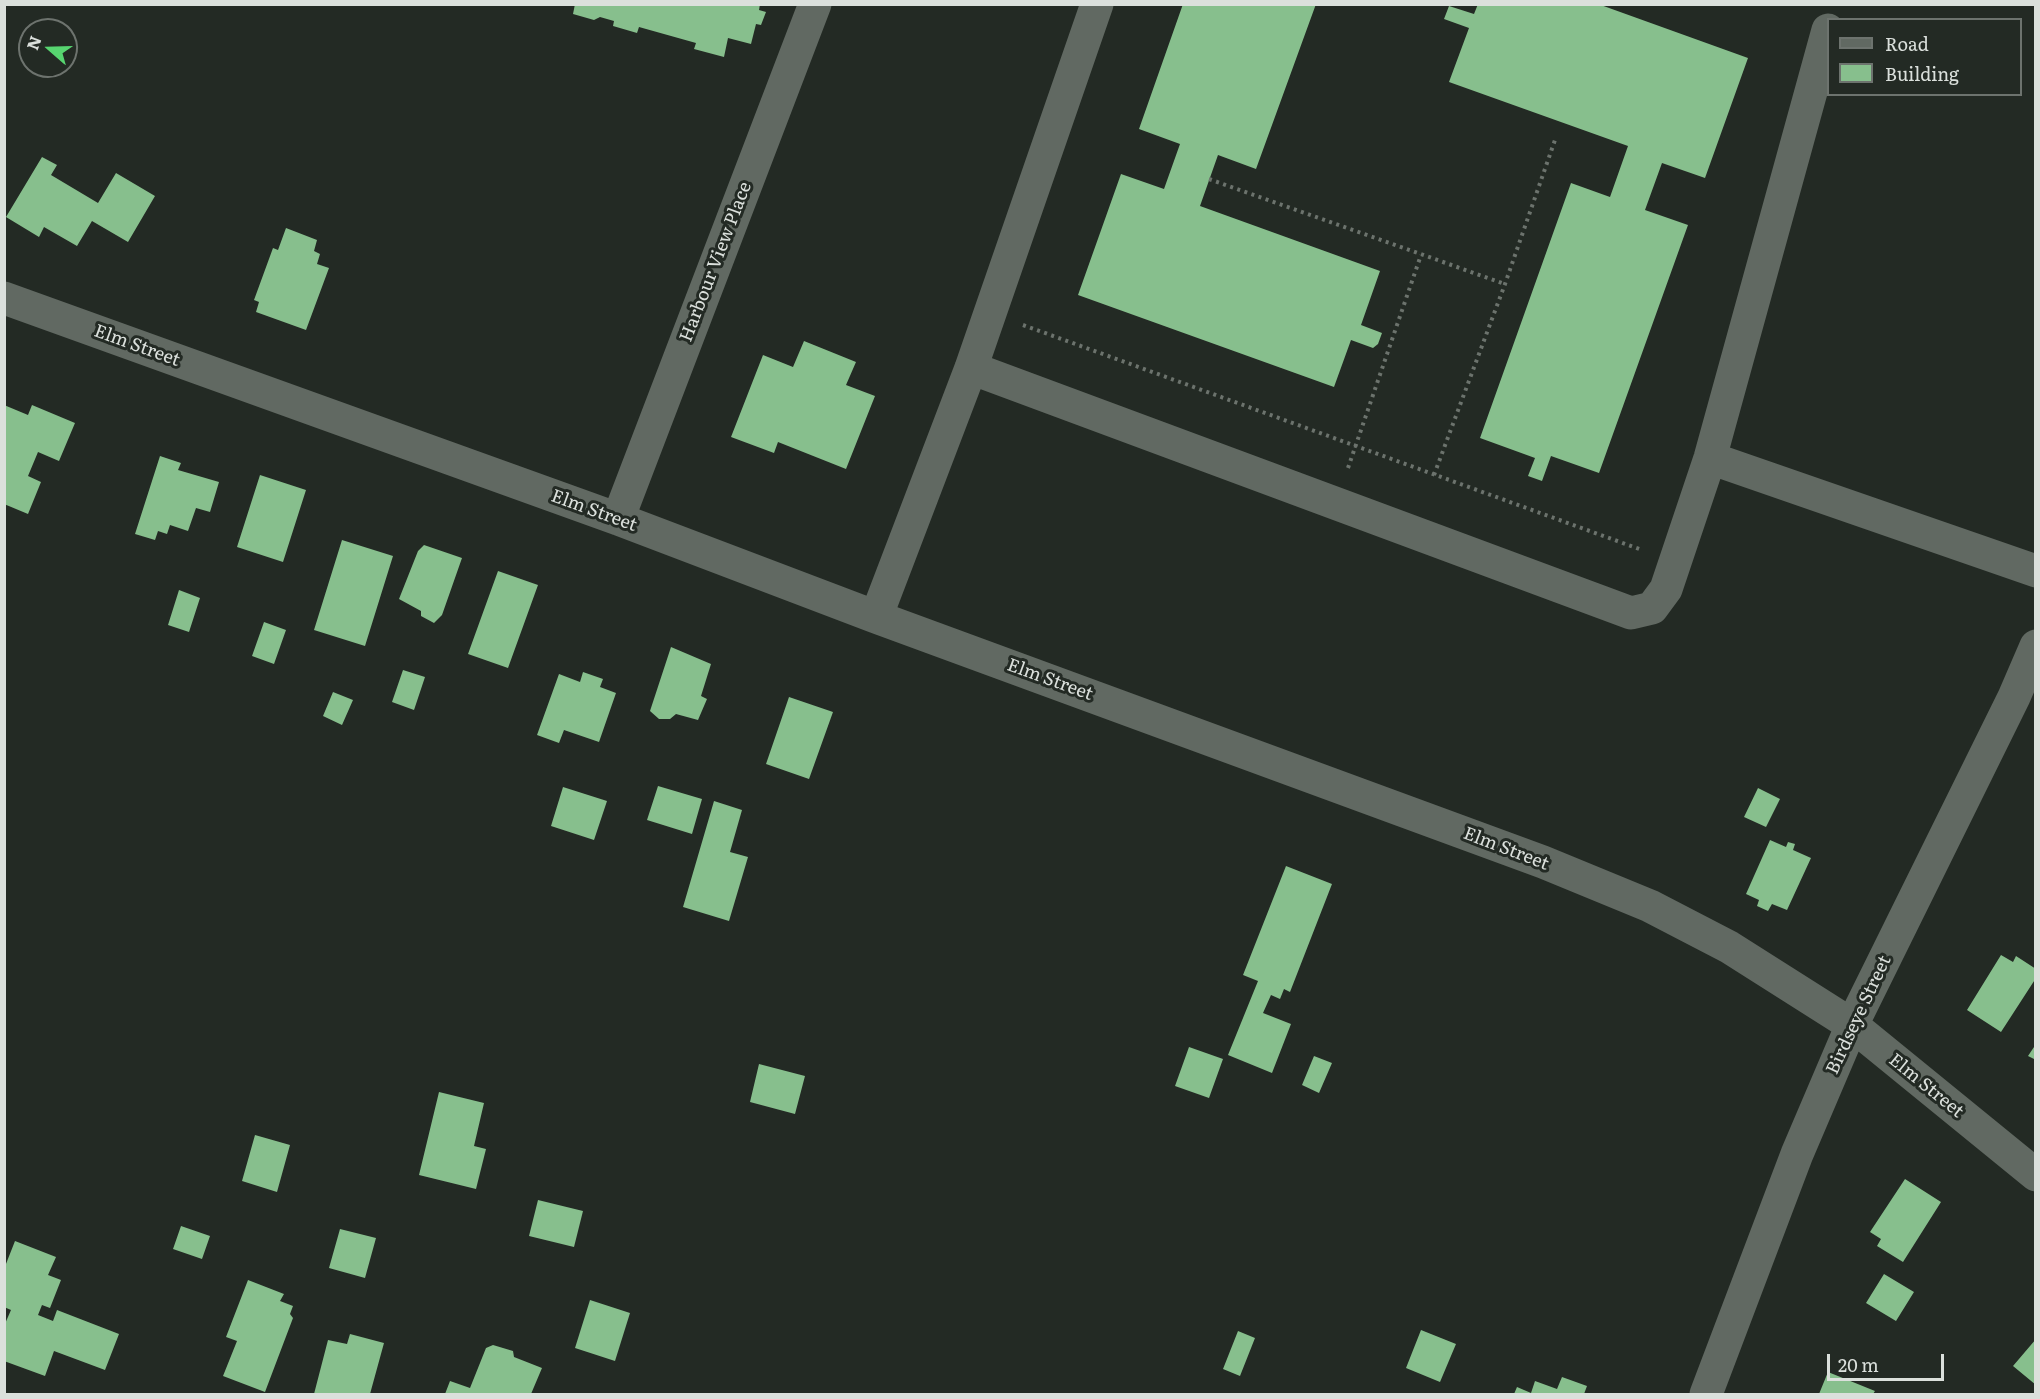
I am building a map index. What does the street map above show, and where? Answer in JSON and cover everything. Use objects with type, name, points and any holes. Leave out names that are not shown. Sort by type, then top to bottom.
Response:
[{"type":"street","name":"Harbour View Place","points":[[618,519],[815,4]]},
{"type":"street","points":[[876,617],[971,368],[1096,4]]},
{"type":"street","points":[[971,368],[1631,613],[1652,608],[1666,589],[1710,458],[1827,34]]},
{"type":"street","name":"Elm Street","points":[[4,298],[618,519],[876,617],[1543,862],[1650,906],[1729,947],[1852,1025],[2036,1175]]},
{"type":"street","points":[[1710,458],[2036,571]]},
{"type":"street","name":"Birdseye Street","points":[[1706,1395],[1797,1154],[1852,1025],[2025,699],[2036,646]]},
{"type":"path","points":[[1434,475],[1505,284],[1555,140]]},
{"type":"path","points":[[1209,179],[1505,284]]},
{"type":"path","points":[[1335,503],[1421,255]]},
{"type":"path","points":[[1014,322],[1676,562]]},
{"type":"building","points":[[575,4],[760,4],[759,10],[766,12],[761,25],[756,24],[751,44],[728,38],[724,57],[694,49],[696,43],[639,27],[637,33],[613,26],[614,21],[600,17],[594,20],[573,14]]},
{"type":"building","points":[[1183,4],[1316,4],[1256,169],[1218,155],[1200,206],[1380,271],[1361,325],[1382,333],[1378,344],[1373,348],[1351,340],[1334,387],[1078,295],[1121,174],[1164,189],[1180,144],[1139,129]]},
{"type":"building","points":[[1478,4],[1598,4],[1748,58],[1705,178],[1662,163],[1645,210],[1688,225],[1599,473],[1551,456],[1542,481],[1528,476],[1535,458],[1480,438],[1571,183],[1610,197],[1628,146],[1449,82],[1469,28],[1444,19],[1449,6],[1474,14]]},
{"type":"building","points":[[42,157],[57,165],[51,175],[98,203],[116,173],[155,196],[128,242],[92,221],[77,246],[44,227],[39,237],[6,217]]},
{"type":"building","points":[[286,228],[317,240],[314,251],[320,254],[317,264],[329,268],[306,330],[256,312],[259,302],[254,300],[273,248],[278,250]]},
{"type":"building","points":[[804,341],[856,362],[846,385],[875,396],[846,469],[778,442],[774,453],[731,437],[763,355],[793,367]]},
{"type":"building","points":[[4,405],[28,415],[32,405],[75,423],[59,461],[38,452],[28,476],[41,482],[28,514],[4,504]]},
{"type":"building","points":[[160,456],[181,463],[178,470],[219,482],[210,512],[196,508],[188,531],[170,525],[167,534],[158,531],[155,540],[135,534]]},
{"type":"building","points":[[260,475],[306,490],[283,562],[237,547]]},
{"type":"building","points":[[342,540],[393,556],[365,646],[314,630]]},
{"type":"building","points":[[424,545],[462,558],[442,615],[434,623],[421,616],[421,611],[399,599],[418,551]]},
{"type":"building","points":[[498,571],[538,585],[508,668],[468,654]]},
{"type":"building","points":[[179,590],[200,598],[189,632],[168,625]]},
{"type":"building","points":[[264,622],[286,630],[274,664],[252,656]]},
{"type":"building","points":[[671,647],[711,664],[701,696],[707,699],[698,720],[676,714],[670,719],[659,719],[650,711]]},
{"type":"building","points":[[403,670],[425,677],[414,710],[392,702]]},
{"type":"building","points":[[583,672],[603,679],[600,687],[616,693],[599,742],[564,730],[559,743],[537,735],[559,674],[580,682]]},
{"type":"building","points":[[333,692],[353,700],[342,725],[323,716]]},
{"type":"building","points":[[789,697],[833,712],[809,779],[766,764]]},
{"type":"building","points":[[658,786],[702,799],[692,834],[647,820]]},
{"type":"building","points":[[563,787],[607,801],[594,840],[551,826]]},
{"type":"building","points":[[1758,788],[1780,799],[1766,827],[1744,817]]},
{"type":"building","points":[[714,801],[742,810],[730,852],[748,857],[729,921],[683,907]]},
{"type":"building","points":[[1770,840],[1786,847],[1788,842],[1795,844],[1793,850],[1811,858],[1787,910],[1772,904],[1768,911],[1757,906],[1759,900],[1746,894]]},
{"type":"building","points":[[1286,866],[1332,884],[1290,992],[1284,989],[1280,999],[1271,995],[1263,1013],[1291,1024],[1272,1073],[1228,1055],[1258,981],[1243,975]]},
{"type":"building","points":[[2001,955],[2013,962],[2016,956],[2036,969],[2036,978],[2001,1032],[1967,1010]]},
{"type":"building","points":[[2036,1044],[2036,1060],[2028,1056]]},
{"type":"building","points":[[1189,1047],[1223,1059],[1209,1098],[1175,1086]]},
{"type":"building","points":[[1314,1056],[1332,1063],[1319,1093],[1302,1085]]},
{"type":"building","points":[[759,1064],[805,1076],[795,1114],[750,1102]]},
{"type":"building","points":[[439,1092],[484,1103],[474,1146],[486,1149],[476,1189],[419,1175]]},
{"type":"building","points":[[255,1135],[290,1145],[277,1192],[242,1181]]},
{"type":"building","points":[[1905,1179],[1941,1202],[1903,1262],[1877,1246],[1881,1239],[1870,1232]]},
{"type":"building","points":[[538,1200],[583,1211],[574,1247],[529,1236]]},
{"type":"building","points":[[181,1226],[210,1236],[202,1259],[173,1249]]},
{"type":"building","points":[[340,1229],[376,1238],[365,1278],[329,1268]]},
{"type":"building","points":[[15,1241],[56,1257],[48,1275],[61,1280],[50,1308],[42,1305],[38,1315],[53,1321],[57,1310],[119,1334],[105,1370],[54,1351],[45,1376],[4,1361],[4,1326],[11,1310],[4,1307],[4,1269]]},
{"type":"building","points":[[1884,1274],[1914,1292],[1896,1321],[1866,1303]]},
{"type":"building","points":[[248,1280],[284,1294],[280,1301],[293,1306],[290,1314],[293,1318],[265,1392],[223,1376],[237,1341],[226,1337]]},
{"type":"building","points":[[590,1300],[630,1313],[615,1361],[575,1348]]},
{"type":"building","points":[[1421,1330],[1456,1344],[1440,1382],[1406,1368]]},
{"type":"building","points":[[1238,1331],[1255,1338],[1240,1376],[1223,1369]]},
{"type":"building","points":[[350,1334],[384,1343],[370,1394],[314,1394],[328,1340],[347,1344]]},
{"type":"building","points":[[2036,1339],[2036,1385],[2013,1366]]},
{"type":"building","points":[[493,1345],[513,1351],[514,1357],[542,1368],[531,1394],[445,1394],[450,1381],[470,1388],[486,1348]]},
{"type":"building","points":[[1828,1372],[1875,1391],[1873,1394],[1819,1394]]},
{"type":"building","points":[[1562,1377],[1587,1386],[1584,1394],[1514,1394],[1517,1387],[1531,1393],[1535,1381],[1557,1389]]}]
